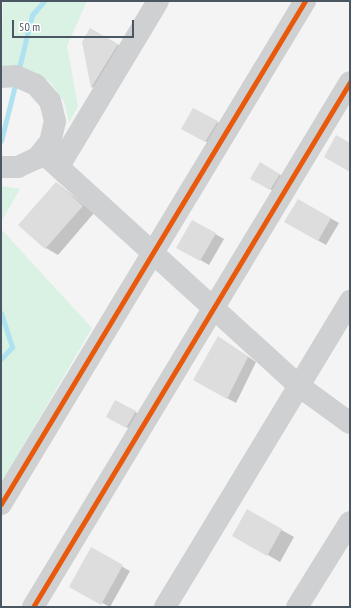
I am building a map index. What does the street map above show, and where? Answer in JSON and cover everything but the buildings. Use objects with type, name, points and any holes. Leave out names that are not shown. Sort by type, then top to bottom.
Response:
[{"type":"street","points":[[1,167],[51,160],[158,1]]},
{"type":"street","points":[[1,504],[305,1]]},
{"type":"street","points":[[1,76],[27,79],[50,101],[54,132],[51,160]]},
{"type":"street","points":[[33,607],[350,82]]},
{"type":"street","points":[[51,160],[213,310],[300,386],[350,423]]},
{"type":"street","points":[[165,607],[350,301]]},
{"type":"street","points":[[298,607],[350,522]]},
{"type":"green space","points":[[3,1],[87,1],[67,46],[78,106],[69,123],[64,101],[50,82],[40,75],[1,68]]},
{"type":"green space","points":[[1,186],[20,189],[1,222]]},
{"type":"green space","points":[[1,229],[92,328],[1,484]]},
{"type":"waterway","points":[[18,72],[32,15],[44,1]]},
{"type":"waterway","points":[[1,141],[16,81]]},
{"type":"waterway","points":[[1,313],[12,347],[1,359]]},
{"type":"cycle path","points":[[1,504],[305,1]]},
{"type":"cycle path","points":[[33,607],[350,82]]}]
